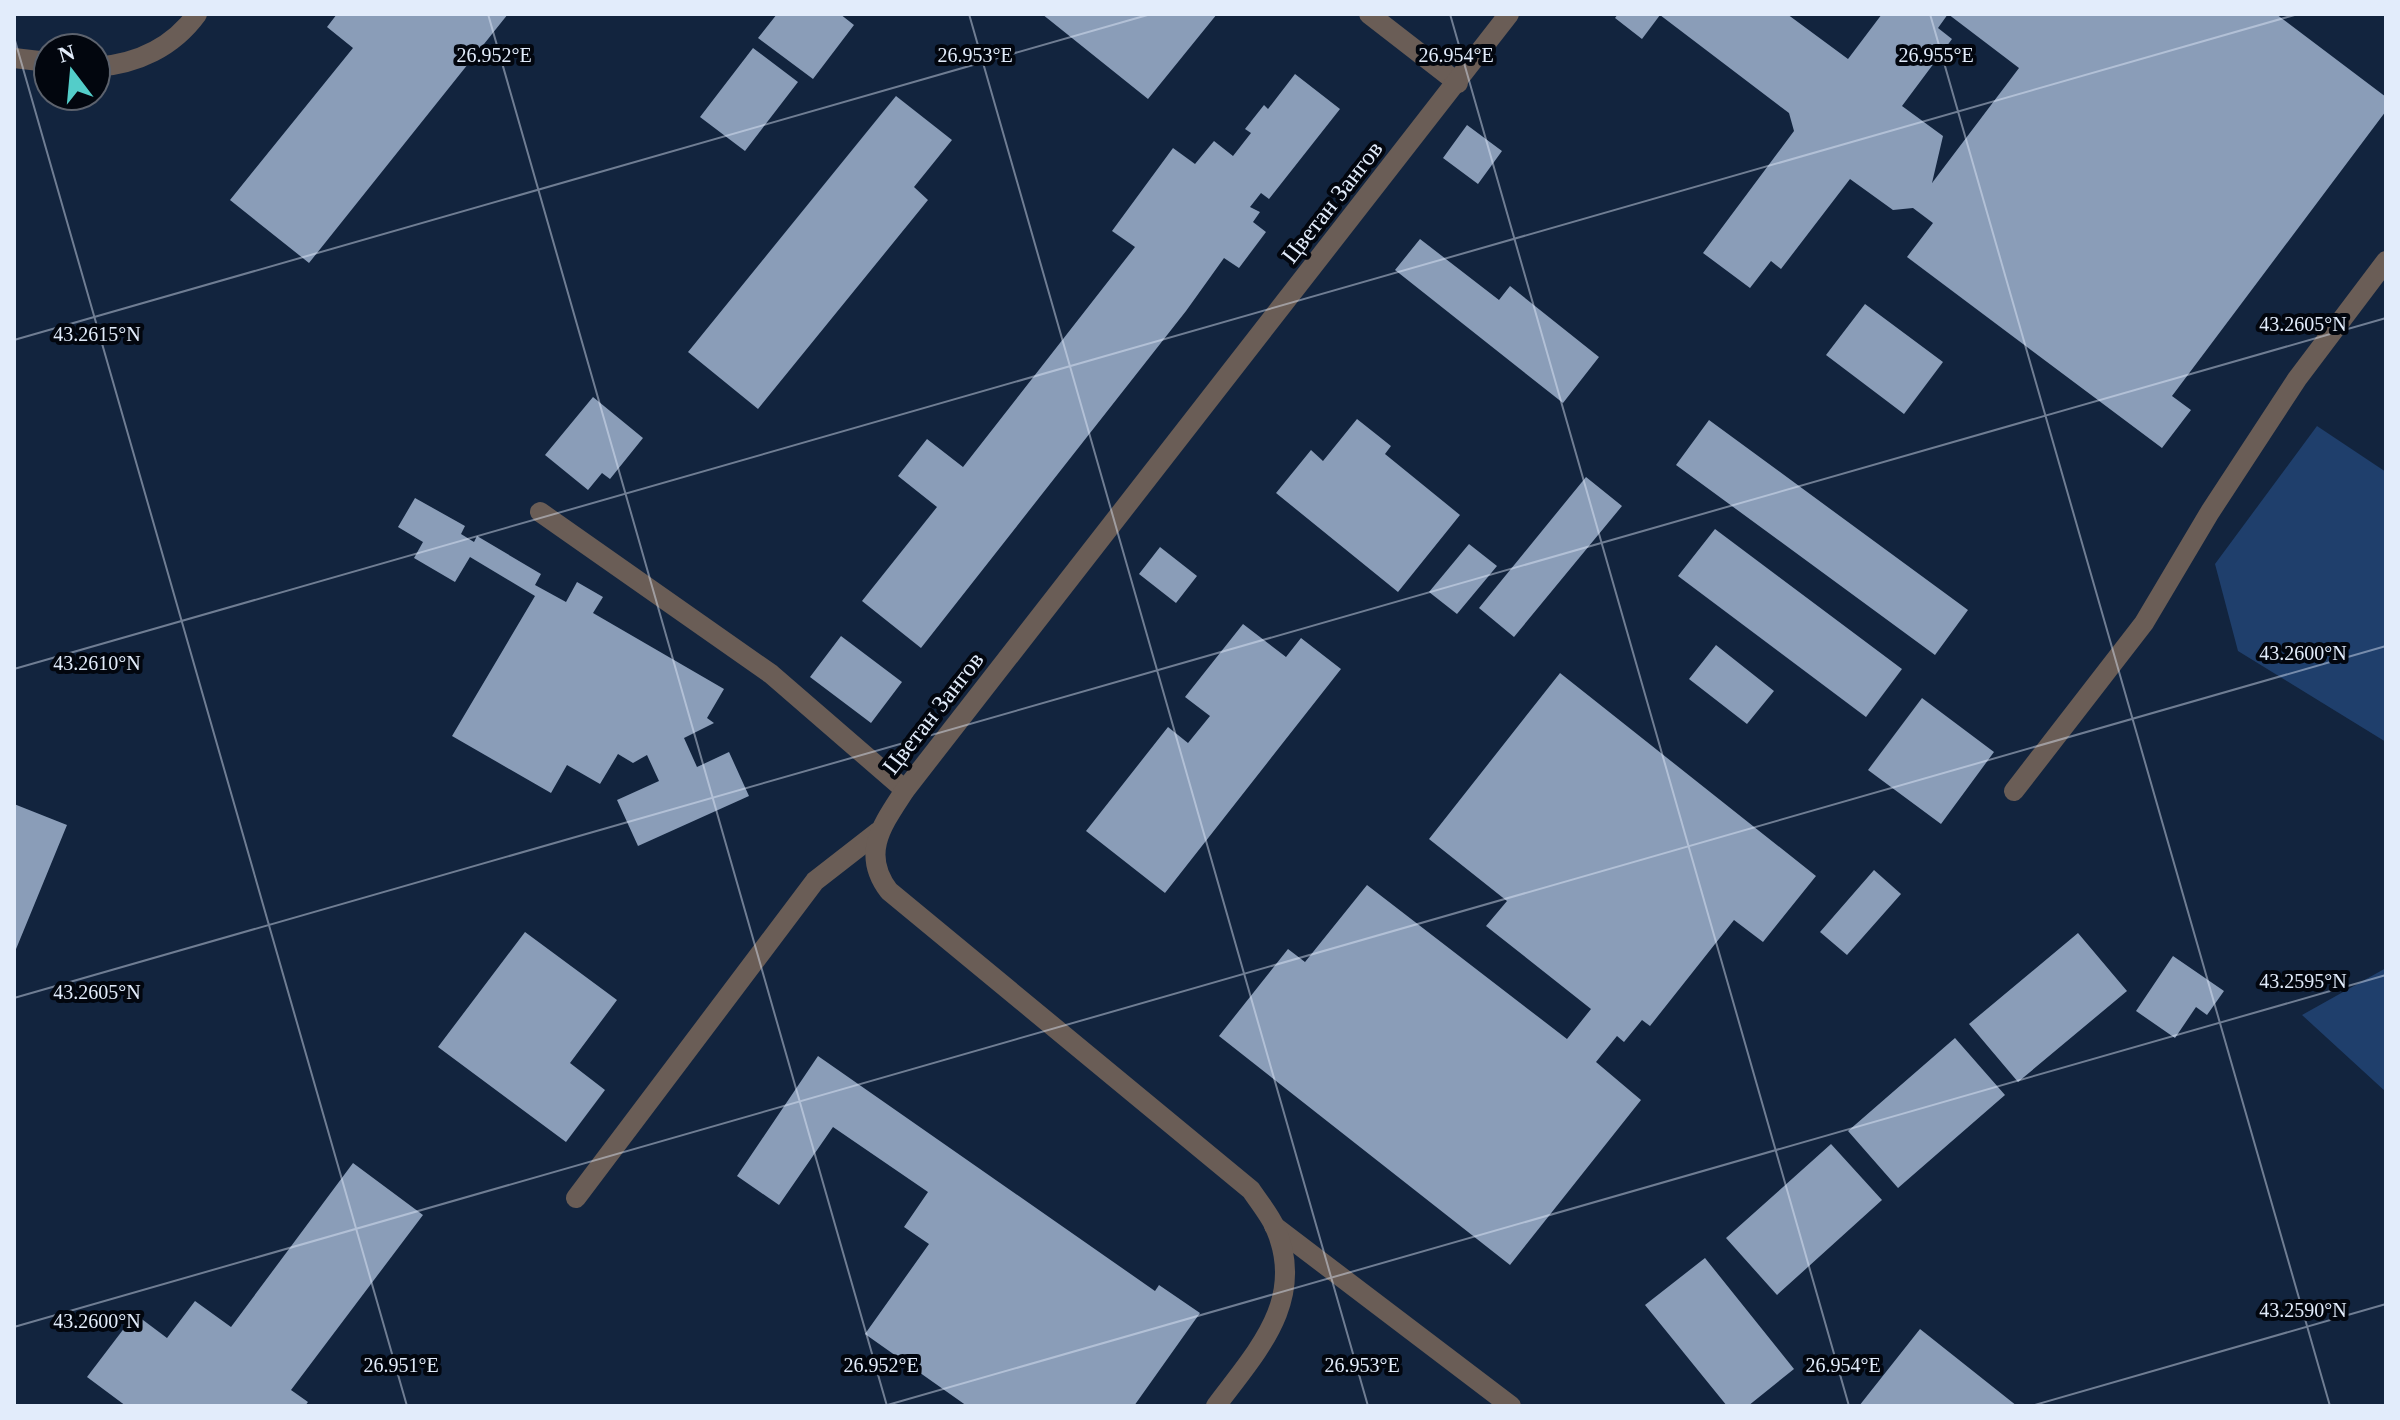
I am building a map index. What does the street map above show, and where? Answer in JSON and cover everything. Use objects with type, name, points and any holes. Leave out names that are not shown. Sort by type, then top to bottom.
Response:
[{"type":"street","points":[[112,64],[140,59],[177,38],[197,14]]},
{"type":"street","points":[[1369,14],[1458,83]]},
{"type":"street","name":"Цветан Зангов","points":[[878,832],[905,790],[1509,14]]},
{"type":"street","points":[[2014,791],[2144,623],[2210,512],[2297,379],[2386,261]]},
{"type":"street","points":[[540,512],[771,674],[905,790]]},
{"type":"street","points":[[576,1198],[815,881],[878,832]]},
{"type":"street","points":[[878,832],[875,849],[877,867],[880,880],[889,891],[1251,1190],[1274,1226],[1286,1261],[1283,1304],[1268,1337],[1216,1406]]},
{"type":"street","points":[[1274,1226],[1511,1406]]},
{"type":"shaded area","points":[[14,14],[2386,14],[2386,1406],[14,1406]]},
{"type":"shaded area","points":[[2317,426],[2386,472],[2386,742],[2238,651],[2215,564]]},
{"type":"shaded area","points":[[2386,968],[2386,1092],[2302,1015]]},
{"type":"building","points":[[337,14],[508,14],[309,263],[230,200],[353,48],[327,27]]},
{"type":"building","points":[[777,14],[840,14],[854,25],[813,79],[758,38]]},
{"type":"building","points":[[1042,14],[1217,14],[1148,99]]},
{"type":"building","points":[[1618,14],[1787,14],[1848,59],[1882,14],[1948,14],[2276,14],[2386,97],[2386,111],[2172,396],[2191,410],[2162,448],[1907,257],[1933,223],[1913,208],[1893,210],[1850,179],[1781,269],[1771,261],[1750,288],[1703,253],[1794,131],[1789,113],[1660,15],[1642,39],[1615,18]],"holes":[[[1948,14],[2019,68],[1932,183],[1943,136],[1902,106],[1952,39],[1938,28]]]},
{"type":"building","points":[[753,48],[798,82],[745,151],[700,117]]},
{"type":"building","points":[[1295,74],[1340,109],[1269,199],[1261,193],[1250,207],[1260,212],[1253,222],[1266,232],[1239,268],[1224,258],[1186,311],[921,648],[862,601],[937,507],[898,476],[927,439],[963,467],[1135,247],[1112,231],[1173,148],[1195,164],[1214,141],[1233,156],[1251,133],[1245,129],[1264,105],[1268,109]]},
{"type":"building","points":[[896,96],[952,140],[914,187],[928,200],[758,409],[688,352]]},
{"type":"building","points":[[1467,125],[1502,151],[1478,184],[1443,158]]},
{"type":"building","points":[[1420,239],[1499,300],[1510,286],[1599,357],[1563,403],[1395,270]]},
{"type":"building","points":[[1865,304],[1943,362],[1904,414],[1826,355]]},
{"type":"building","points":[[593,397],[643,438],[610,479],[602,473],[588,490],[545,455]]},
{"type":"building","points":[[1357,419],[1391,446],[1385,454],[1460,515],[1398,592],[1276,493],[1311,450],[1323,461]]},
{"type":"building","points":[[1709,420],[1968,610],[1935,655],[1676,465]]},
{"type":"building","points":[[1586,477],[1622,506],[1514,637],[1479,608]]},
{"type":"building","points":[[415,498],[465,526],[461,534],[474,542],[477,536],[541,574],[535,585],[566,602],[577,582],[603,597],[593,613],[724,689],[707,718],[714,723],[684,738],[697,767],[729,752],[749,796],[638,846],[617,800],[659,781],[647,755],[633,763],[618,754],[600,784],[567,765],[551,793],[452,736],[535,596],[470,557],[455,582],[414,558],[423,542],[398,527]]},
{"type":"building","points":[[1715,529],[1902,669],[1866,717],[1678,576]]},
{"type":"building","points":[[1469,544],[1497,566],[1457,614],[1429,592]]},
{"type":"building","points":[[1160,547],[1197,576],[1176,603],[1139,574]]},
{"type":"building","points":[[1243,624],[1286,657],[1301,638],[1341,669],[1165,893],[1086,831],[1168,727],[1188,743],[1210,716],[1185,697]]},
{"type":"building","points":[[841,636],[902,682],[871,723],[810,677]]},
{"type":"building","points":[[1716,645],[1774,691],[1747,724],[1689,679]]},
{"type":"building","points":[[1560,673],[1816,876],[1763,942],[1734,920],[1650,1026],[1642,1020],[1624,1042],[1617,1036],[1596,1062],[1641,1100],[1510,1265],[1219,1036],[1288,949],[1305,962],[1367,885],[1567,1039],[1591,1009],[1486,926],[1507,901],[1429,839]]},
{"type":"building","points":[[1922,698],[1994,752],[1941,824],[1868,770]]},
{"type":"building","points":[[14,804],[67,825],[14,954]]},
{"type":"building","points":[[1874,870],[1901,894],[1847,955],[1820,932]]},
{"type":"building","points":[[525,932],[617,1000],[570,1063],[605,1090],[566,1142],[438,1047]]},
{"type":"building","points":[[2078,933],[2127,991],[2018,1082],[1969,1024]]},
{"type":"building","points":[[2173,956],[2224,991],[2207,1015],[2196,1007],[2175,1038],[2136,1011]]},
{"type":"building","points":[[1955,1038],[2005,1095],[1898,1188],[1848,1131]]},
{"type":"building","points":[[818,1056],[1155,1291],[1159,1285],[1200,1313],[1134,1406],[967,1406],[865,1334],[929,1244],[904,1227],[928,1192],[833,1127],[779,1205],[737,1176]]},
{"type":"building","points":[[1831,1144],[1882,1200],[1777,1295],[1726,1238]]},
{"type":"building","points":[[353,1163],[423,1215],[291,1390],[308,1402],[305,1406],[126,1406],[87,1377],[135,1314],[167,1338],[195,1301],[231,1327]]},
{"type":"building","points":[[1705,1258],[1794,1369],[1748,1406],[1727,1406],[1645,1305]]},
{"type":"building","points":[[1920,1329],[2017,1406],[1859,1406]]}]
